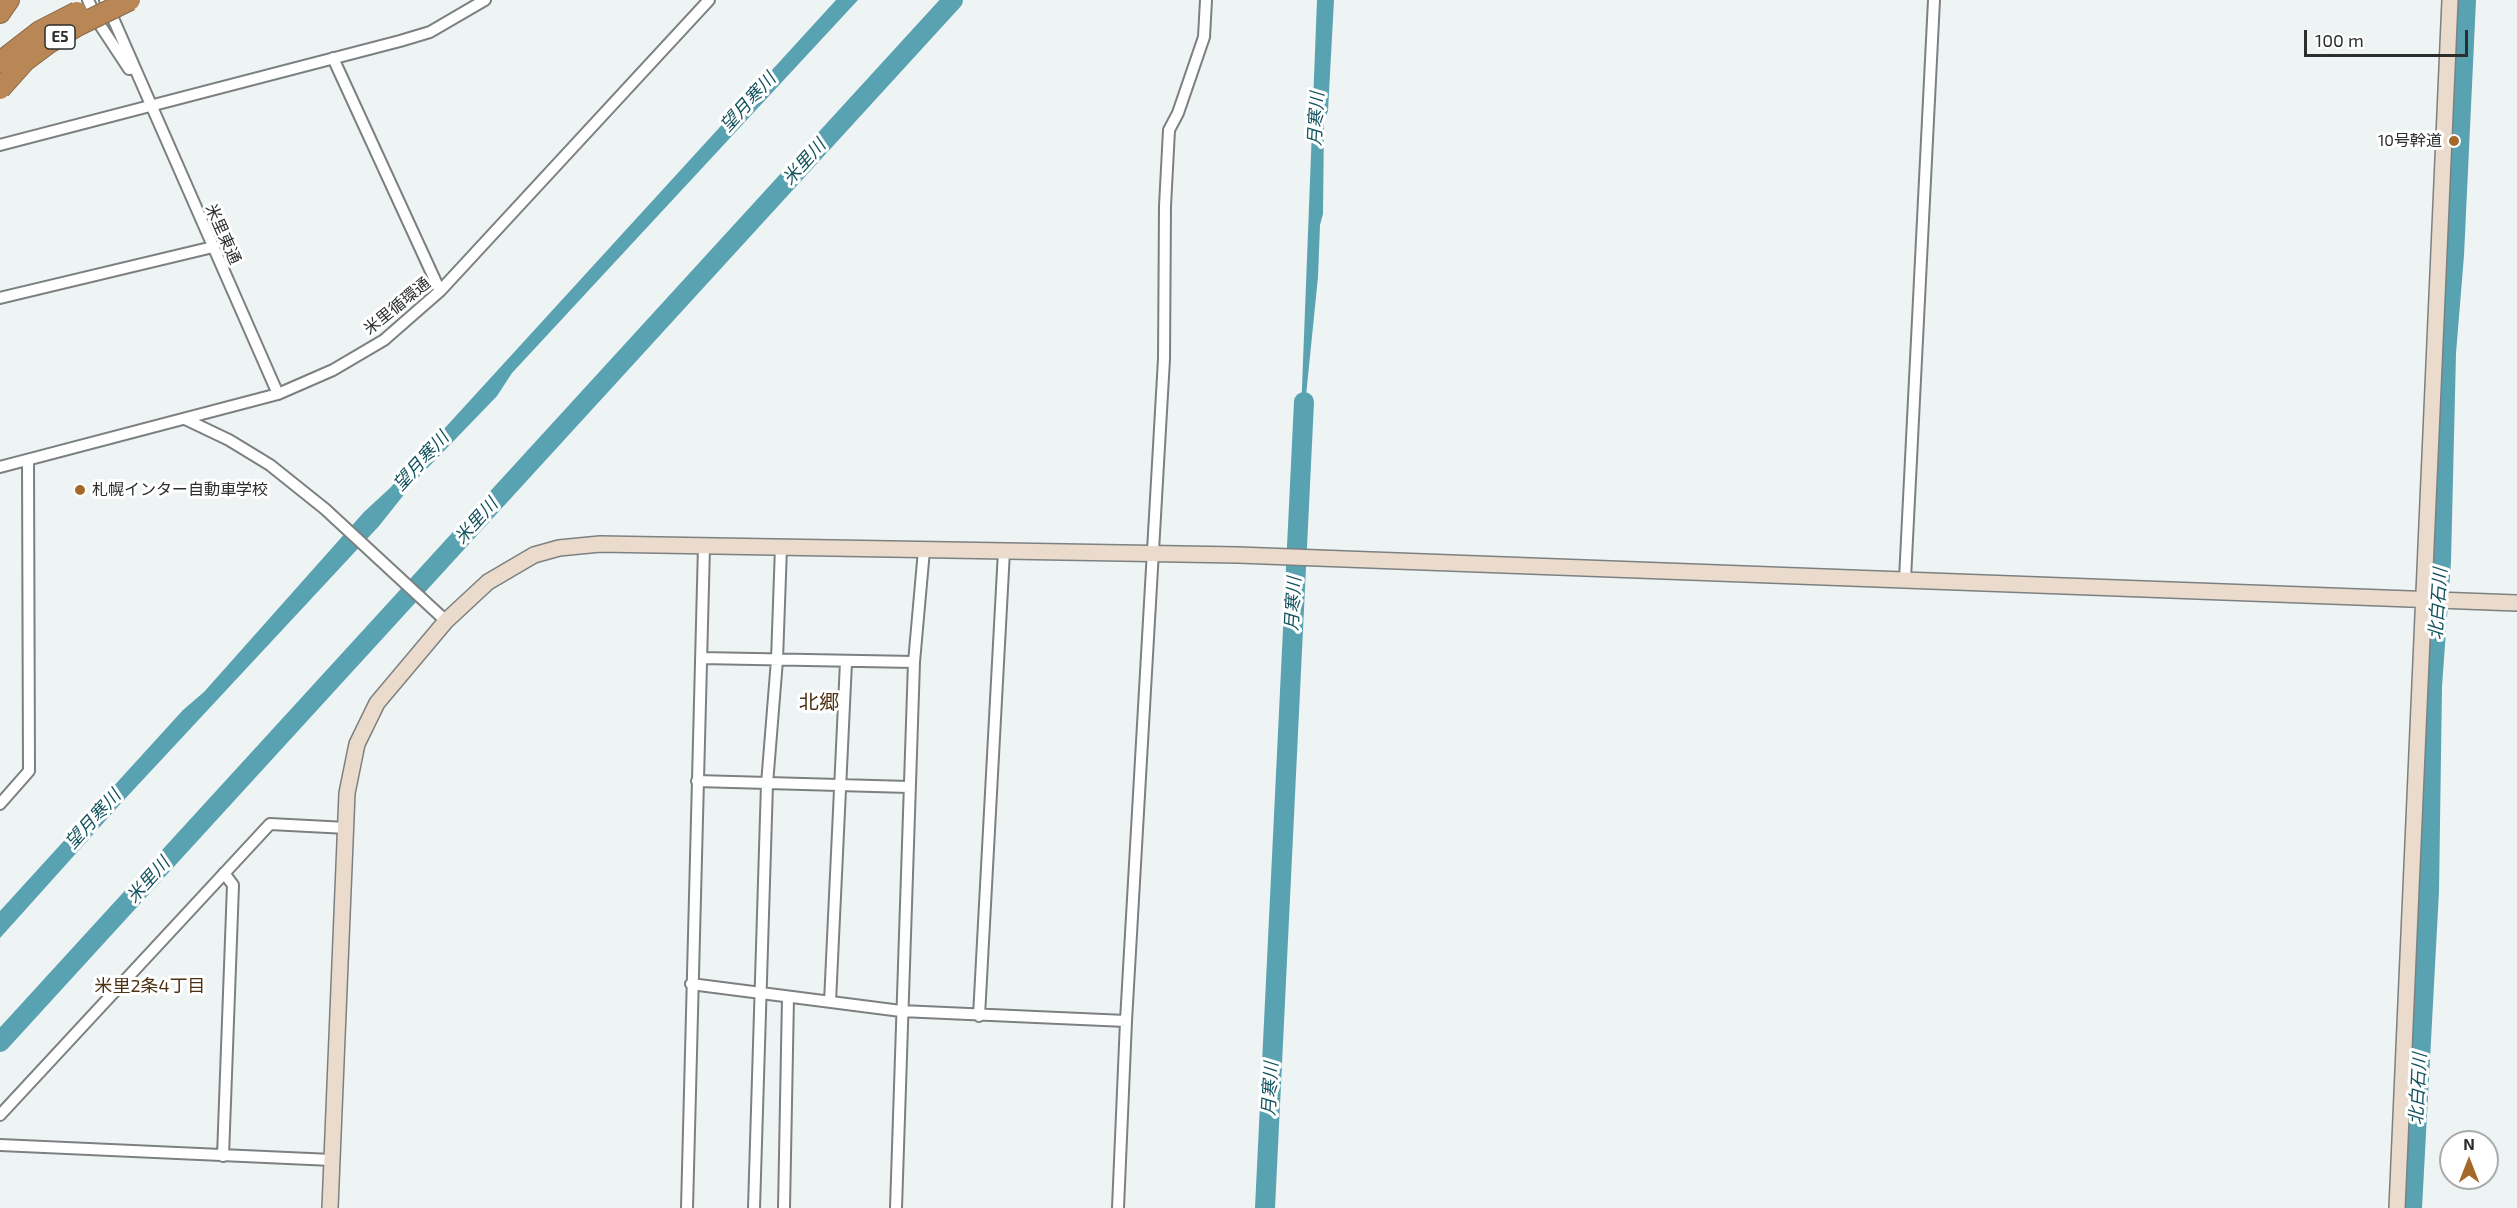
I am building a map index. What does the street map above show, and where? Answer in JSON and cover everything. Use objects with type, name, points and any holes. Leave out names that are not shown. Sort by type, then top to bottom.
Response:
[{"type":"highway","points":[[0,13],[9,0]]},
{"type":"highway","points":[[0,62],[40,32],[104,0]]},
{"type":"highway","name":"E5","points":[[0,89],[25,61],[49,43],[130,0]]},
{"type":"street","name":"米里東通","points":[[88,0],[98,22],[140,86]]},
{"type":"street","name":"米里東通","points":[[104,0],[140,86],[278,394]]},
{"type":"street","points":[[2,141],[430,32],[485,0]]},
{"type":"street","name":"米里循環通","points":[[0,467],[278,394],[333,370],[384,340],[440,291],[709,0]]},
{"type":"street","points":[[1118,1208],[1126,1021],[1164,359],[1165,206],[1169,130],[1178,113],[1204,37],[1206,0]]},
{"type":"street","points":[[1905,579],[1934,0]]},
{"type":"street","points":[[2397,1208],[2428,599],[2450,0]]},
{"type":"street","points":[[333,58],[440,291]]},
{"type":"street","points":[[0,298],[213,247]]},
{"type":"street","points":[[185,419],[230,440],[270,465],[325,509],[446,621]]},
{"type":"street","points":[[0,804],[29,771],[28,460]]},
{"type":"street","points":[[330,1208],[347,793],[357,744],[377,703],[446,621],[488,582],[534,555],[559,548],[600,544],[1252,555],[2517,603]]},
{"type":"street","points":[[687,1208],[704,546]]},
{"type":"street","points":[[754,1208],[767,784],[777,660],[781,547]]},
{"type":"street","points":[[896,1208],[900,1011],[914,662],[924,550]]},
{"type":"street","points":[[979,1016],[1004,551]]},
{"type":"street","points":[[701,658],[914,662]]},
{"type":"street","points":[[830,1002],[846,662]]},
{"type":"street","points":[[697,782],[909,787]]},
{"type":"street","points":[[0,1115],[270,824],[346,828]]},
{"type":"street","points":[[223,1156],[233,885],[224,873]]},
{"type":"street","points":[[691,984],[900,1011],[1126,1021]]},
{"type":"street","points":[[784,1208],[788,997]]},
{"type":"street","points":[[0,1145],[332,1160]]},
{"type":"water","name":"望月寒川","points":[[836,0],[858,0],[512,373],[497,396],[414,482],[379,526],[123,801],[0,938],[0,911],[183,710],[204,692],[364,512],[390,488]]},
{"type":"water","points":[[1317,0],[1334,0],[1328,111],[1324,121],[1323,214],[1320,225],[1318,277],[1299,465]]},
{"type":"waterway","name":"米里川","points":[[0,1042],[953,0]]},
{"type":"waterway","name":"北白石川","points":[[2412,1208],[2429,891],[2432,686],[2441,561],[2446,353],[2454,255],[2466,0]]},
{"type":"waterway","name":"月寒川","points":[[1265,1208],[1304,402]]},
{"type":"place","name":"10号幹道","points":[[2454,141]]},
{"type":"place","name":"札幌インター自動車学校","points":[[80,490]]},
{"type":"district","name":"北郷","points":[[819,702]]},
{"type":"district","name":"米里2条4丁目","points":[[150,986]]}]
